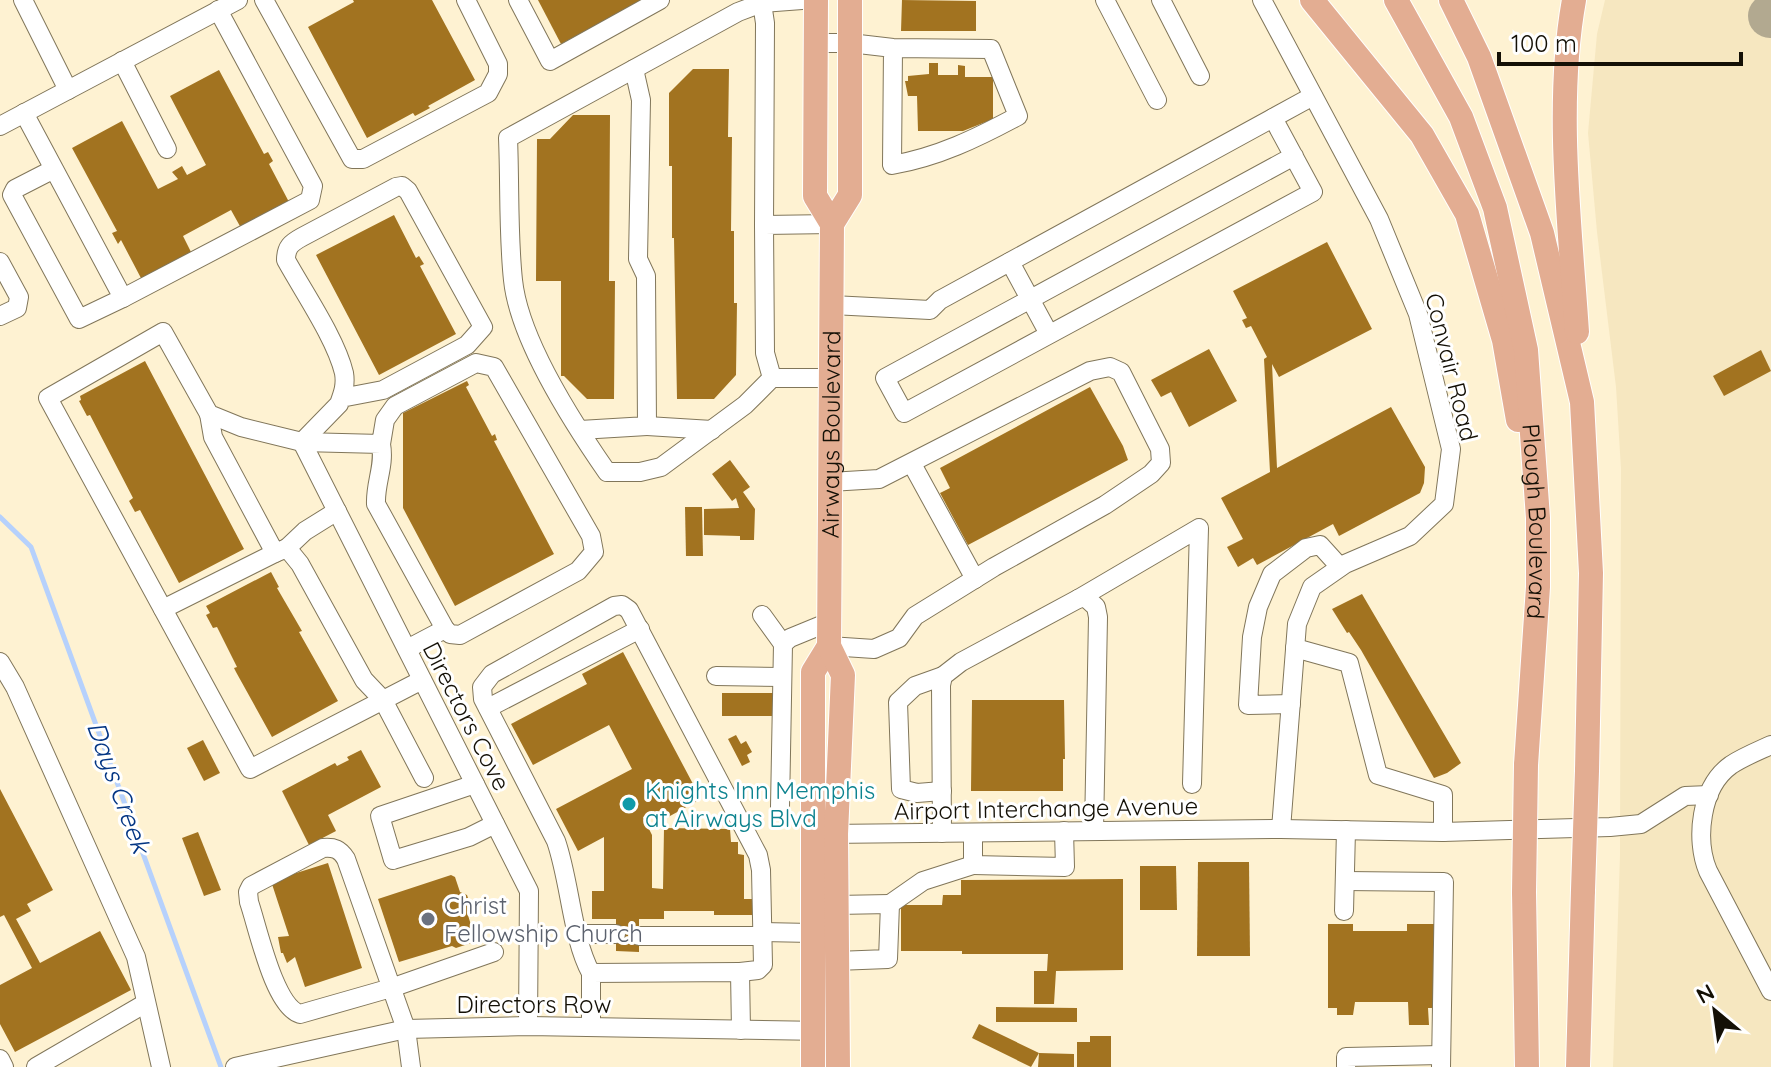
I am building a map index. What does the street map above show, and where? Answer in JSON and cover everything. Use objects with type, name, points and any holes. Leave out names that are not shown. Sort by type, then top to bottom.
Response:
[{"type":"main road","name":"Airways Boulevard","points":[[816,0],[815,196],[832,224],[829,634],[843,675],[812,933],[824,1031],[838,1067]]},
{"type":"main road","name":"Airways Boulevard","points":[[832,224],[850,195],[850,0]]},
{"type":"main road","points":[[1312,0],[1422,135],[1467,214],[1504,340],[1538,518]]},
{"type":"main road","name":"Plough Boulevard","points":[[1396,0],[1461,117],[1495,208],[1526,350],[1538,518],[1538,587],[1526,765],[1524,892],[1527,1067]]},
{"type":"main road","points":[[1451,0],[1479,57],[1542,233],[1582,402]]},
{"type":"main road","points":[[1574,0],[1566,77],[1567,180],[1591,573],[1578,1067]]},
{"type":"main road","name":"Airways Boulevard","points":[[813,1067],[824,1031],[836,961],[836,905],[824,834],[812,793],[813,672],[829,634]]},
{"type":"street","points":[[23,0],[68,90]]},
{"type":"street","points":[[0,126],[238,0]]},
{"type":"street","points":[[264,0],[352,159],[363,159],[488,93],[498,74],[498,64],[466,0]]},
{"type":"street","points":[[518,0],[550,61],[660,0]]},
{"type":"street","points":[[802,0],[762,3],[738,12],[508,138],[513,282],[527,329],[553,383],[607,472],[640,472],[661,467],[745,405],[772,378],[831,378]]},
{"type":"street","points":[[1105,0],[1157,100]]},
{"type":"street","points":[[1161,0],[1200,76]]},
{"type":"street","name":"Convair Road","points":[[1262,0],[1379,219],[1418,314],[1451,449],[1444,504],[1410,536],[1340,567],[1312,587],[1297,624],[1281,829]]},
{"type":"street","points":[[762,3],[765,23],[765,353],[772,378]]},
{"type":"street","points":[[54,169],[15,189],[12,195],[79,319],[263,227],[310,200],[313,186],[218,10]]},
{"type":"street","points":[[815,43],[991,49],[1018,116],[973,140],[927,159],[892,165],[893,48]]},
{"type":"street","points":[[122,61],[167,149]]},
{"type":"street","points":[[634,69],[641,100],[638,259],[646,276],[647,426]]},
{"type":"street","points":[[832,305],[930,310],[940,300],[1313,96]]},
{"type":"street","points":[[24,113],[123,298]]},
{"type":"street","points":[[1273,118],[1294,156],[1313,192],[904,413],[885,378],[1294,156]]},
{"type":"street","points":[[302,442],[341,398],[345,391],[344,372],[332,343],[286,260],[289,244],[402,186],[408,191],[483,327],[467,345],[383,390],[341,398]]},
{"type":"street","points":[[764,225],[832,224]]},
{"type":"street","points":[[0,262],[19,297],[17,308],[0,316]]},
{"type":"street","points":[[1010,262],[1049,334]]},
{"type":"street","points":[[422,680],[383,700],[250,769],[48,398],[163,332],[209,414],[213,437],[281,550],[300,564],[364,680],[383,700],[424,778]]},
{"type":"street","points":[[476,363],[494,367],[591,536],[594,552],[578,571],[460,635],[450,634],[376,504],[376,488],[384,461],[381,444],[385,420],[395,406],[476,363]]},
{"type":"street","points":[[783,644],[790,638],[829,634],[874,649],[899,638],[915,616],[1105,505],[1151,474],[1161,463],[1160,449],[1121,372],[1110,367],[1090,371],[879,479],[830,482]]},
{"type":"street","points":[[209,414],[241,427],[302,442],[381,444]]},
{"type":"street","points":[[580,430],[647,426],[712,430]]},
{"type":"street","name":"Directors Cove","points":[[302,442],[529,891],[528,1026]]},
{"type":"street","points":[[912,464],[975,579]]},
{"type":"street","points":[[163,609],[281,550],[337,511]]},
{"type":"street","points":[[942,791],[917,793],[901,789],[898,702],[915,686],[943,676],[961,662],[1078,599],[1199,528],[1192,784]]},
{"type":"street","points":[[1291,704],[1248,705],[1252,637],[1258,607],[1272,574],[1306,548],[1320,545],[1340,567]]},
{"type":"street","points":[[1078,599],[1085,597],[1091,600],[1098,617],[1094,831]]},
{"type":"street","points":[[591,973],[740,972],[761,969],[761,870],[758,855],[640,629],[629,610],[622,605],[614,606],[492,674],[482,687],[483,699],[556,841],[563,861],[586,964],[591,973],[591,1027]]},
{"type":"street","points":[[762,615],[783,644],[780,800],[812,793]]},
{"type":"street","points":[[407,649],[445,629]]},
{"type":"street","points":[[488,708],[640,629]]},
{"type":"street","points":[[1295,648],[1349,663],[1378,775],[1443,795],[1443,832]]},
{"type":"street","points":[[0,662],[15,687],[136,957],[161,1067]]},
{"type":"street","points":[[716,676],[782,677]]},
{"type":"street","points":[[942,833],[943,676]]},
{"type":"street","points":[[1771,745],[1731,766],[1709,795],[1703,821],[1702,857],[1771,991]]},
{"type":"street","points":[[475,784],[380,816],[393,860],[469,837],[495,824]]},
{"type":"street","points":[[1281,829],[1443,832],[1610,827],[1641,824],[1685,796],[1709,795]]},
{"type":"street","name":"Airport Interchange Avenue","points":[[824,834],[1281,829]]},
{"type":"street","points":[[1344,911],[1346,830]]},
{"type":"street","points":[[836,905],[890,904],[923,881],[973,865],[1065,867],[1064,831]]},
{"type":"street","points":[[973,833],[973,865]]},
{"type":"street","points":[[411,1067],[406,1029],[391,988],[346,859],[339,850],[323,848],[251,886],[249,902],[279,994],[294,1013],[308,1013],[391,988],[494,952]]},
{"type":"street","points":[[1345,881],[1444,882],[1441,1061],[1346,1057],[1346,1067]]},
{"type":"street","points":[[836,961],[888,959],[890,904]]},
{"type":"street","points":[[639,936],[812,933]]},
{"type":"street","points":[[579,934],[616,934]]},
{"type":"street","points":[[740,972],[741,1030]]},
{"type":"street","points":[[36,1067],[146,1003]]},
{"type":"street","name":"Directors Row","points":[[235,1067],[406,1029],[528,1026],[824,1031]]},
{"type":"street","points":[[0,1059],[4,1067]]},
{"type":"shaded area","points":[[1605,0],[1771,0],[1771,1067],[1613,1067],[1620,855],[1621,469],[1616,387],[1588,133],[1597,34]]},
{"type":"building","points":[[353,0],[432,0],[475,80],[428,106],[430,108],[415,116],[413,113],[367,138],[308,27]]},
{"type":"building","points":[[538,0],[643,0],[561,44]]},
{"type":"building","points":[[902,0],[976,1],[976,31],[901,31]]},
{"type":"building","points":[[929,63],[938,63],[938,75],[958,75],[958,65],[965,66],[965,77],[993,77],[993,119],[963,131],[918,131],[917,96],[908,96],[905,81],[908,81],[908,76],[929,74]]},
{"type":"building","points":[[693,69],[729,69],[731,231],[734,231],[734,303],[737,303],[736,375],[714,399],[677,399],[669,93]]},
{"type":"building","points":[[219,70],[264,154],[268,152],[273,161],[269,164],[289,202],[241,228],[231,210],[183,236],[192,254],[142,280],[121,240],[118,244],[112,233],[117,231],[72,148],[122,121],[158,189],[178,179],[172,172],[182,166],[187,175],[206,165],[170,96]]},
{"type":"building","points":[[573,115],[610,115],[609,281],[615,281],[614,399],[587,399],[561,376],[561,281],[536,281],[537,139],[550,139]]},
{"type":"building","points":[[394,215],[416,258],[419,256],[424,264],[420,266],[456,334],[379,375],[316,255]]},
{"type":"building","points":[[1327,242],[1372,329],[1279,377],[1272,364],[1277,468],[1391,407],[1425,467],[1424,483],[1420,493],[1339,536],[1333,524],[1257,565],[1253,558],[1238,567],[1227,547],[1243,539],[1221,498],[1270,472],[1264,359],[1267,357],[1251,326],[1246,328],[1242,320],[1247,318],[1233,291]]},
{"type":"building","points":[[1209,349],[1237,401],[1189,427],[1171,392],[1161,397],[1151,380]]},
{"type":"building","points":[[1761,350],[1771,371],[1724,396],[1713,376]]},
{"type":"building","points":[[145,361],[244,549],[179,583],[140,510],[135,512],[129,501],[133,498],[90,415],[87,416],[79,401],[80,396]]},
{"type":"building","points":[[467,381],[469,385],[466,387],[492,436],[495,434],[497,440],[494,441],[554,554],[455,606],[403,508],[403,413]]},
{"type":"building","points":[[1090,387],[1128,460],[968,545],[940,493],[950,488],[940,468]]},
{"type":"building","points":[[730,460],[750,487],[743,492],[755,509],[754,540],[740,540],[740,536],[704,535],[704,509],[739,508],[736,498],[732,501],[712,474]]},
{"type":"building","points":[[685,507],[702,507],[703,556],[686,556]]},
{"type":"building","points":[[271,572],[302,631],[299,632],[338,701],[272,737],[234,668],[237,667],[217,627],[213,628],[206,615],[210,613],[206,606]]},
{"type":"building","points":[[1362,594],[1461,763],[1447,773],[1434,778],[1361,650],[1332,609]]},
{"type":"building","name":"Knights Inn Memphis at Airways Blvd","points":[[623,652],[701,799],[659,822],[654,811],[643,817],[652,835],[652,888],[663,889],[664,828],[730,829],[731,842],[738,842],[738,854],[744,855],[744,899],[752,899],[752,915],[664,911],[664,919],[639,919],[639,952],[616,951],[616,919],[592,919],[592,891],[604,891],[604,837],[578,851],[556,809],[632,769],[609,725],[533,765],[511,724],[587,684],[582,674]]},
{"type":"building","points":[[722,693],[778,693],[778,716],[722,716]]},
{"type":"building","points":[[972,700],[1064,700],[1063,791],[971,791]]},
{"type":"building","points":[[736,735],[741,744],[746,741],[752,752],[747,755],[750,762],[742,766],[728,739]]},
{"type":"building","points":[[203,740],[220,773],[204,781],[187,748]]},
{"type":"building","points":[[361,750],[381,787],[328,815],[336,831],[309,845],[282,791],[335,763],[337,766],[349,760],[347,757]]},
{"type":"building","points":[[0,789],[53,890],[27,904],[31,911],[16,919],[40,963],[100,931],[131,990],[15,1052],[0,1024],[0,985],[32,968],[4,915],[0,917]]},
{"type":"building","points":[[198,832],[221,890],[204,896],[182,838]]},
{"type":"building","points":[[1198,862],[1249,862],[1250,956],[1197,956]]},
{"type":"building","points":[[328,863],[362,968],[305,987],[295,957],[287,963],[281,953],[278,937],[289,936],[271,881]]},
{"type":"building","points":[[1140,866],[1176,866],[1177,910],[1140,910]]},
{"type":"building","points":[[451,875],[455,877],[460,892],[467,895],[471,907],[467,912],[474,942],[399,962],[378,899]]},
{"type":"building","points":[[1123,879],[1123,970],[1056,971],[1054,1004],[1034,1004],[1034,971],[1047,971],[1048,954],[901,951],[901,905],[942,905],[943,895],[961,895],[961,880]]},
{"type":"building","points":[[1328,924],[1353,924],[1353,931],[1407,931],[1407,924],[1434,924],[1433,1008],[1428,1008],[1429,1025],[1409,1025],[1408,1002],[1355,1002],[1353,1015],[1337,1015],[1337,1008],[1328,1008]]},
{"type":"building","points":[[996,1007],[1077,1008],[1077,1022],[996,1022]]},
{"type":"building","points":[[979,1024],[1039,1053],[1031,1067],[972,1038]]},
{"type":"building","points":[[1090,1036],[1111,1036],[1111,1067],[1077,1067],[1077,1042],[1090,1042]]},
{"type":"building","points":[[1039,1053],[1074,1054],[1074,1067],[1038,1067]]},
{"type":"waterway","name":"Days Creek","points":[[0,517],[31,547],[221,1067]]},
{"type":"place","name":"Knights Inn Memphis at Airways Blvd","points":[[629,804]]},
{"type":"place","name":"Christ Fellowship Church","points":[[428,919]]}]
